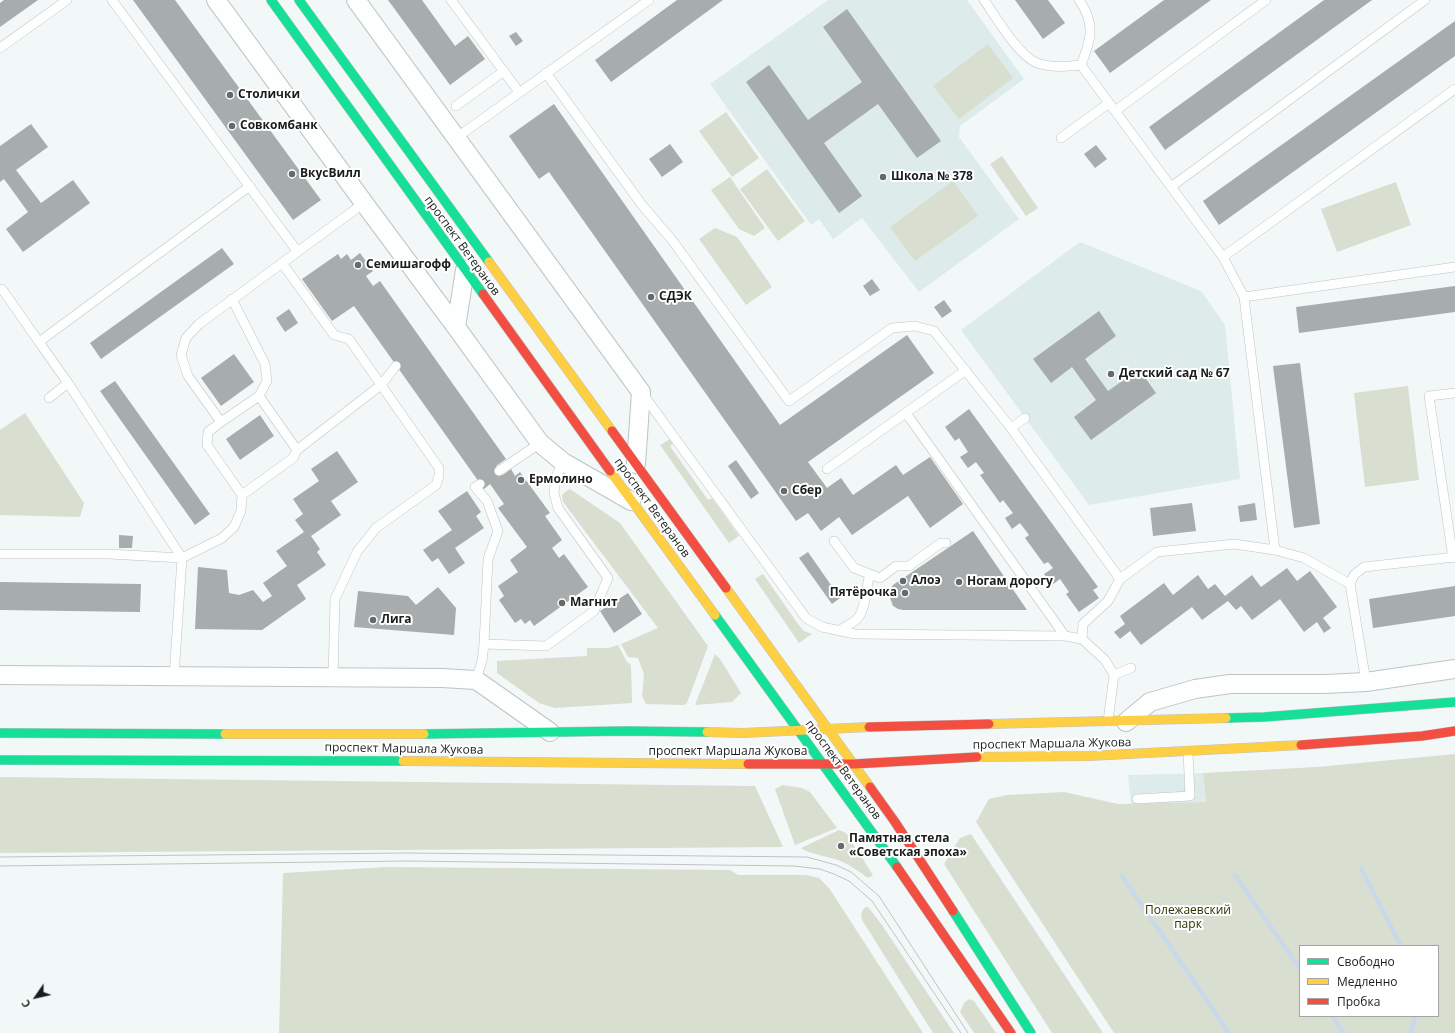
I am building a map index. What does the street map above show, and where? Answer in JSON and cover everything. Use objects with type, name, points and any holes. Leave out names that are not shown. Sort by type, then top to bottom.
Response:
[{"type":"main road","name":"проспект Ветеранов","points":[[271,0],[632,501],[824,764],[922,902],[1011,1033]]},
{"type":"main road","name":"проспект Ветеранов","points":[[299,0],[829,728],[895,822],[1031,1033]]},
{"type":"main road","name":"проспект Маршала Жукова","points":[[0,733],[398,734],[626,731],[743,733],[800,731],[829,728],[1126,722],[1264,717],[1455,702]]},
{"type":"main road","name":"проспект Маршала Жукова","points":[[0,760],[854,764],[977,757],[1089,756],[1298,746],[1422,736],[1455,731]]},
{"type":"street","points":[[216,0],[540,443],[563,462],[632,501]]},
{"type":"street","points":[[356,0],[641,392],[636,464]]},
{"type":"street","points":[[456,327],[465,270]]},
{"type":"street","points":[[1126,722],[1150,702],[1195,689],[1230,684],[1325,684],[1366,682],[1455,668]]},
{"type":"street","points":[[0,675],[442,678],[476,680],[550,732]]},
{"type":"lane","points":[[0,48],[67,0]]},
{"type":"lane","points":[[112,0],[297,252]]},
{"type":"lane","points":[[451,0],[519,92]]},
{"type":"lane","points":[[456,138],[649,0]]},
{"type":"lane","points":[[984,0],[1023,54],[1039,64],[1055,67],[1081,64]]},
{"type":"lane","points":[[1078,0],[1088,16],[1090,28],[1089,44],[1081,64]]},
{"type":"lane","points":[[1062,138],[1112,107],[1266,0]]},
{"type":"lane","points":[[1171,188],[1425,0]]},
{"type":"lane","points":[[1081,64],[1223,257],[1244,296],[1275,550]]},
{"type":"lane","points":[[456,106],[504,71]]},
{"type":"lane","points":[[546,73],[642,205],[672,240],[789,401],[892,328],[915,326],[934,331],[1011,428],[1120,579]]},
{"type":"lane","points":[[1223,257],[1455,89]]},
{"type":"lane","points":[[39,342],[250,186]]},
{"type":"lane","points":[[221,422],[188,376],[181,356],[186,338],[199,324],[364,203]]},
{"type":"lane","points":[[282,263],[334,336],[349,339],[439,468],[439,476],[436,484],[376,528],[357,552],[334,599],[333,677]]},
{"type":"lane","points":[[1244,296],[1455,267]]},
{"type":"lane","points":[[1,288],[68,383],[182,558],[174,676]]},
{"type":"lane","points":[[0,554],[109,554],[182,558],[222,538],[234,527],[241,511],[242,495],[207,445],[208,432],[259,396],[267,381],[265,364],[232,299]]},
{"type":"lane","points":[[242,495],[293,458],[297,450],[381,385],[396,366]]},
{"type":"lane","points":[[827,469],[966,370]]},
{"type":"lane","points":[[49,398],[68,383]]},
{"type":"lane","points":[[641,392],[806,618],[822,627],[858,634],[1065,636],[1082,639],[1105,660],[1114,675],[1108,722]]},
{"type":"lane","points":[[1366,682],[1350,584],[1354,575],[1364,567],[1454,558],[1429,396],[1455,393]]},
{"type":"lane","points":[[259,396],[297,450]]},
{"type":"lane","points":[[906,413],[1065,636]]},
{"type":"lane","points":[[1011,428],[1025,418]]},
{"type":"lane","points":[[500,471],[540,443]]},
{"type":"lane","points":[[484,644],[546,646],[594,611],[608,578],[558,508],[554,493],[556,477],[563,462]]},
{"type":"lane","points":[[476,680],[482,661],[484,644],[488,559],[498,531],[487,501],[475,487],[480,484]]},
{"type":"lane","points":[[834,541],[854,568],[880,578],[896,566],[909,566],[942,543],[946,543]]},
{"type":"lane","points":[[1082,639],[1083,624],[1108,601],[1120,579],[1158,552],[1234,544],[1275,550],[1304,558],[1350,584]]},
{"type":"lane","points":[[838,631],[858,619],[864,606],[870,574]]},
{"type":"lane","points":[[1114,675],[1131,668]]},
{"type":"lane","points":[[1136,799],[1190,796],[1188,752]]},
{"type":"shaded area","name":"Школа № 378","points":[[828,0],[967,0],[1024,79],[960,126],[959,137],[1019,219],[919,292],[862,218],[833,239],[819,219],[811,225],[710,84]]},
{"type":"shaded area","name":"Детский сад № 67","points":[[1080,242],[1201,291],[1225,325],[1240,479],[1089,505],[961,330]]},
{"type":"shaded area","points":[[1203,773],[1206,802],[1131,804],[1128,775]]},
{"type":"green space","points":[[988,44],[1013,78],[959,119],[933,86]]},
{"type":"green space","points":[[726,112],[759,158],[732,177],[699,131]]},
{"type":"green space","points":[[1002,156],[1038,208],[1026,216],[990,164]]},
{"type":"green space","points":[[767,169],[805,221],[778,241],[740,189]]},
{"type":"green space","points":[[730,177],[765,228],[754,236],[739,229],[711,190]]},
{"type":"green space","points":[[953,181],[978,216],[915,261],[890,227]]},
{"type":"green space","points":[[1396,182],[1411,225],[1337,252],[1321,209]]},
{"type":"green space","points":[[715,228],[737,237],[772,287],[746,305],[699,239]]},
{"type":"green space","points":[[1408,386],[1419,480],[1365,487],[1354,393]]},
{"type":"green space","points":[[25,413],[84,503],[80,517],[0,515],[0,430]]},
{"type":"green space","points":[[670,439],[673,444],[670,446],[708,500],[712,498],[739,536],[729,543],[660,445]]},
{"type":"green space","points":[[570,489],[620,523],[708,646],[687,703],[684,705],[646,704],[642,696],[644,674],[638,658],[628,657],[621,644],[658,628],[563,502],[562,495]]},
{"type":"green space","points":[[763,574],[798,624],[804,631],[812,634],[799,643],[755,579]]},
{"type":"green space","points":[[618,645],[627,662],[631,665],[632,703],[555,708],[539,703],[497,673],[497,661],[587,656],[587,648],[608,648]]},
{"type":"green space","points":[[715,654],[720,659],[741,693],[732,702],[695,705]]},
{"type":"green space","name":"Полежаевский парк","points":[[1455,754],[1455,1033],[1114,1033],[976,822],[989,799],[1007,795],[1064,792],[1118,804],[1206,802],[1203,773],[1317,767]]},
{"type":"green space","points":[[0,777],[755,786],[783,847],[0,853]]},
{"type":"green space","points":[[783,785],[802,788],[810,792],[837,828],[795,845],[775,789]]},
{"type":"green space","points":[[839,830],[846,833],[873,875],[868,878],[842,862],[801,848]]},
{"type":"green space","points":[[971,834],[1103,1033],[1052,1033],[944,864],[960,838]]},
{"type":"green space","points":[[387,867],[730,870],[738,875],[806,875],[819,878],[829,888],[923,1033],[279,1033],[283,873]]},
{"type":"green space","points":[[868,907],[882,925],[954,1033],[933,1033],[862,920],[861,914],[864,908]]},
{"type":"green space","points":[[969,999],[974,1001],[996,1033],[974,1033],[960,1012],[964,1003]]},
{"type":"building","points":[[4,0],[38,0],[0,27],[0,3]]},
{"type":"building","points":[[133,0],[175,0],[321,200],[293,220]]},
{"type":"building","points":[[388,0],[422,0],[455,46],[468,36],[485,59],[450,85]]},
{"type":"building","points":[[677,0],[723,0],[611,82],[595,60]]},
{"type":"building","points":[[1015,0],[1048,0],[1065,23],[1043,39]]},
{"type":"building","points":[[1164,0],[1211,0],[1110,73],[1094,51]]},
{"type":"building","points":[[1324,0],[1372,0],[1165,150],[1149,127]]},
{"type":"building","points":[[847,9],[941,141],[917,158],[878,104],[824,143],[862,196],[839,213],[746,82],[769,65],[808,120],[862,82],[823,27]]},
{"type":"building","points":[[1455,21],[1455,56],[1219,225],[1203,201]]},
{"type":"building","points":[[516,32],[523,41],[516,46],[509,36]]},
{"type":"building","points":[[554,104],[780,425],[907,335],[934,373],[808,462],[827,488],[841,478],[853,495],[896,465],[903,475],[930,457],[963,504],[930,528],[908,496],[852,535],[839,517],[821,531],[808,513],[796,521],[549,172],[539,179],[509,136]]},
{"type":"building","points":[[31,124],[48,147],[16,170],[41,203],[73,180],[90,203],[23,252],[6,229],[28,212],[4,179],[0,182],[0,146]]},
{"type":"building","points":[[670,144],[683,162],[662,177],[649,159]]},
{"type":"building","points":[[1096,145],[1107,159],[1095,168],[1084,154]]},
{"type":"building","points":[[222,248],[234,264],[101,359],[90,343]]},
{"type":"building","points":[[360,253],[373,271],[366,276],[373,286],[380,281],[506,459],[496,466],[499,471],[503,475],[511,469],[515,476],[520,472],[550,513],[545,516],[562,540],[552,548],[559,558],[564,554],[588,587],[534,626],[530,620],[525,624],[521,619],[515,623],[499,600],[504,596],[498,586],[518,572],[510,560],[527,547],[498,508],[504,504],[490,484],[484,489],[354,306],[332,321],[302,279],[338,254],[341,259],[347,254],[351,260]]},
{"type":"building","points":[[872,279],[880,290],[870,296],[863,286]]},
{"type":"building","points":[[1455,286],[1455,312],[1299,333],[1296,307]]},
{"type":"building","points":[[944,300],[952,311],[942,318],[934,307]]},
{"type":"building","points":[[289,309],[298,323],[285,332],[276,318]]},
{"type":"building","points":[[1099,311],[1116,336],[1085,359],[1108,391],[1139,369],[1156,393],[1091,440],[1074,417],[1096,400],[1072,367],[1051,383],[1033,359]]},
{"type":"building","points":[[234,354],[254,382],[221,406],[201,378]]},
{"type":"building","points":[[1300,363],[1320,524],[1294,528],[1273,366]]},
{"type":"building","points":[[115,381],[210,514],[195,525],[100,391]]},
{"type":"building","points":[[969,409],[1098,587],[1093,590],[1099,598],[1079,612],[1066,594],[1069,592],[1060,579],[1052,585],[1044,574],[1053,568],[1048,562],[1044,564],[1025,538],[1029,535],[1020,523],[1012,529],[1005,518],[1013,513],[1003,500],[1000,503],[980,475],[984,473],[976,462],[968,468],[960,457],[968,452],[959,438],[955,441],[945,427]]},
{"type":"building","points":[[260,415],[274,436],[240,460],[226,439]]},
{"type":"building","points":[[337,451],[358,482],[331,501],[341,515],[311,536],[320,549],[317,552],[326,565],[297,585],[306,599],[262,630],[195,629],[198,567],[227,570],[229,593],[239,595],[253,590],[263,602],[272,596],[263,583],[287,566],[276,551],[304,532],[295,520],[303,514],[293,499],[319,481],[311,469]]},
{"type":"building","points":[[736,460],[759,493],[751,499],[728,466]]},
{"type":"building","points":[[467,491],[481,512],[476,516],[484,528],[455,548],[465,563],[449,574],[438,558],[432,562],[423,550],[452,530],[438,511]]},
{"type":"building","points":[[1192,503],[1196,531],[1153,536],[1150,508]]},
{"type":"building","points":[[1255,503],[1257,520],[1240,522],[1238,506]]},
{"type":"building","points":[[973,531],[1027,610],[903,610],[893,606],[889,595],[890,589],[893,585]]},
{"type":"building","points":[[119,535],[133,536],[132,548],[119,548]]},
{"type":"building","points":[[808,552],[840,598],[832,604],[799,558]]},
{"type":"building","points":[[1287,568],[1297,581],[1310,571],[1337,607],[1323,618],[1331,628],[1324,633],[1317,622],[1304,632],[1280,599],[1252,620],[1241,606],[1236,610],[1228,601],[1202,620],[1192,607],[1141,645],[1130,631],[1120,639],[1114,632],[1125,624],[1120,616],[1164,583],[1173,595],[1198,575],[1208,589],[1215,584],[1225,596],[1252,575],[1261,587]]},
{"type":"building","points":[[0,582],[141,584],[140,612],[0,610]]},
{"type":"building","points":[[1455,586],[1455,616],[1373,628],[1369,599]]},
{"type":"building","points":[[438,587],[456,608],[454,635],[354,627],[358,591],[408,596],[416,605]]},
{"type":"building","points":[[628,593],[642,614],[614,633],[600,611]]},
{"type":"waterway","points":[[1361,868],[1400,945]]},
{"type":"waterway","points":[[1235,875],[1299,968]]},
{"type":"waterway","points":[[1122,876],[1229,1033]]},
{"type":"waterway","points":[[1333,1017],[1344,1033]]},
{"type":"waterway","points":[[1411,1033],[1415,1017]]},
{"type":"tram line","points":[[0,857],[406,853],[807,857],[836,865],[851,872],[879,896],[968,1033]]},
{"type":"tram line","points":[[0,866],[407,861],[794,866],[820,869],[849,881],[872,901],[961,1033]]},
{"type":"traffic: fast","points":[[271,0],[483,294]]},
{"type":"traffic: fast","points":[[299,0],[489,262]]},
{"type":"traffic: fast","points":[[715,615],[897,867]]},
{"type":"traffic: fast","points":[[1226,718],[1264,717],[1455,702]]},
{"type":"traffic: fast","points":[[424,734],[626,731],[707,732]]},
{"type":"traffic: fast","points":[[0,733],[225,734]]},
{"type":"traffic: fast","points":[[0,760],[403,761]]},
{"type":"traffic: fast","points":[[953,911],[1031,1033]]},
{"type":"traffic: slow","points":[[489,262],[612,431]]},
{"type":"traffic: slow","points":[[610,471],[715,615]]},
{"type":"traffic: slow","points":[[726,588],[870,787]]},
{"type":"traffic: slow","points":[[989,724],[1226,718]]},
{"type":"traffic: slow","points":[[707,732],[743,733],[869,727]]},
{"type":"traffic: slow","points":[[225,734],[424,734]]},
{"type":"traffic: slow","points":[[977,757],[1089,756],[1301,745]]},
{"type":"traffic: slow","points":[[403,761],[748,764]]},
{"type":"traffic: jam","points":[[483,294],[610,471]]},
{"type":"traffic: jam","points":[[612,431],[726,588]]},
{"type":"traffic: jam","points":[[869,727],[989,724]]},
{"type":"traffic: jam","points":[[1301,745],[1422,736],[1455,731]]},
{"type":"traffic: jam","points":[[748,764],[854,764],[977,757]]},
{"type":"traffic: jam","points":[[870,787],[895,822],[953,911]]},
{"type":"traffic: jam","points":[[897,867],[1011,1033]]},
{"type":"place","name":"Столички","points":[[230,95]]},
{"type":"place","name":"Совкомбанк","points":[[232,126]]},
{"type":"place","name":"ВкусВилл","points":[[292,174]]},
{"type":"place","name":"Школа № 378","points":[[883,177]]},
{"type":"place","name":"Семишагофф","points":[[358,265]]},
{"type":"place","name":"СДЭК","points":[[651,297]]},
{"type":"place","name":"Детский сад № 67","points":[[1111,374]]},
{"type":"place","name":"Ермолино","points":[[521,480]]},
{"type":"place","name":"Сбер","points":[[784,491]]},
{"type":"place","name":"Алоэ","points":[[903,581]]},
{"type":"place","name":"Ногам дорогу","points":[[959,582]]},
{"type":"place","name":"Пятёрочка","points":[[905,593]]},
{"type":"place","name":"Магнит","points":[[562,603]]},
{"type":"place","name":"Лига","points":[[373,620]]},
{"type":"place","name":"Памятная стела «Советская эпоха»","points":[[841,846]]}]
